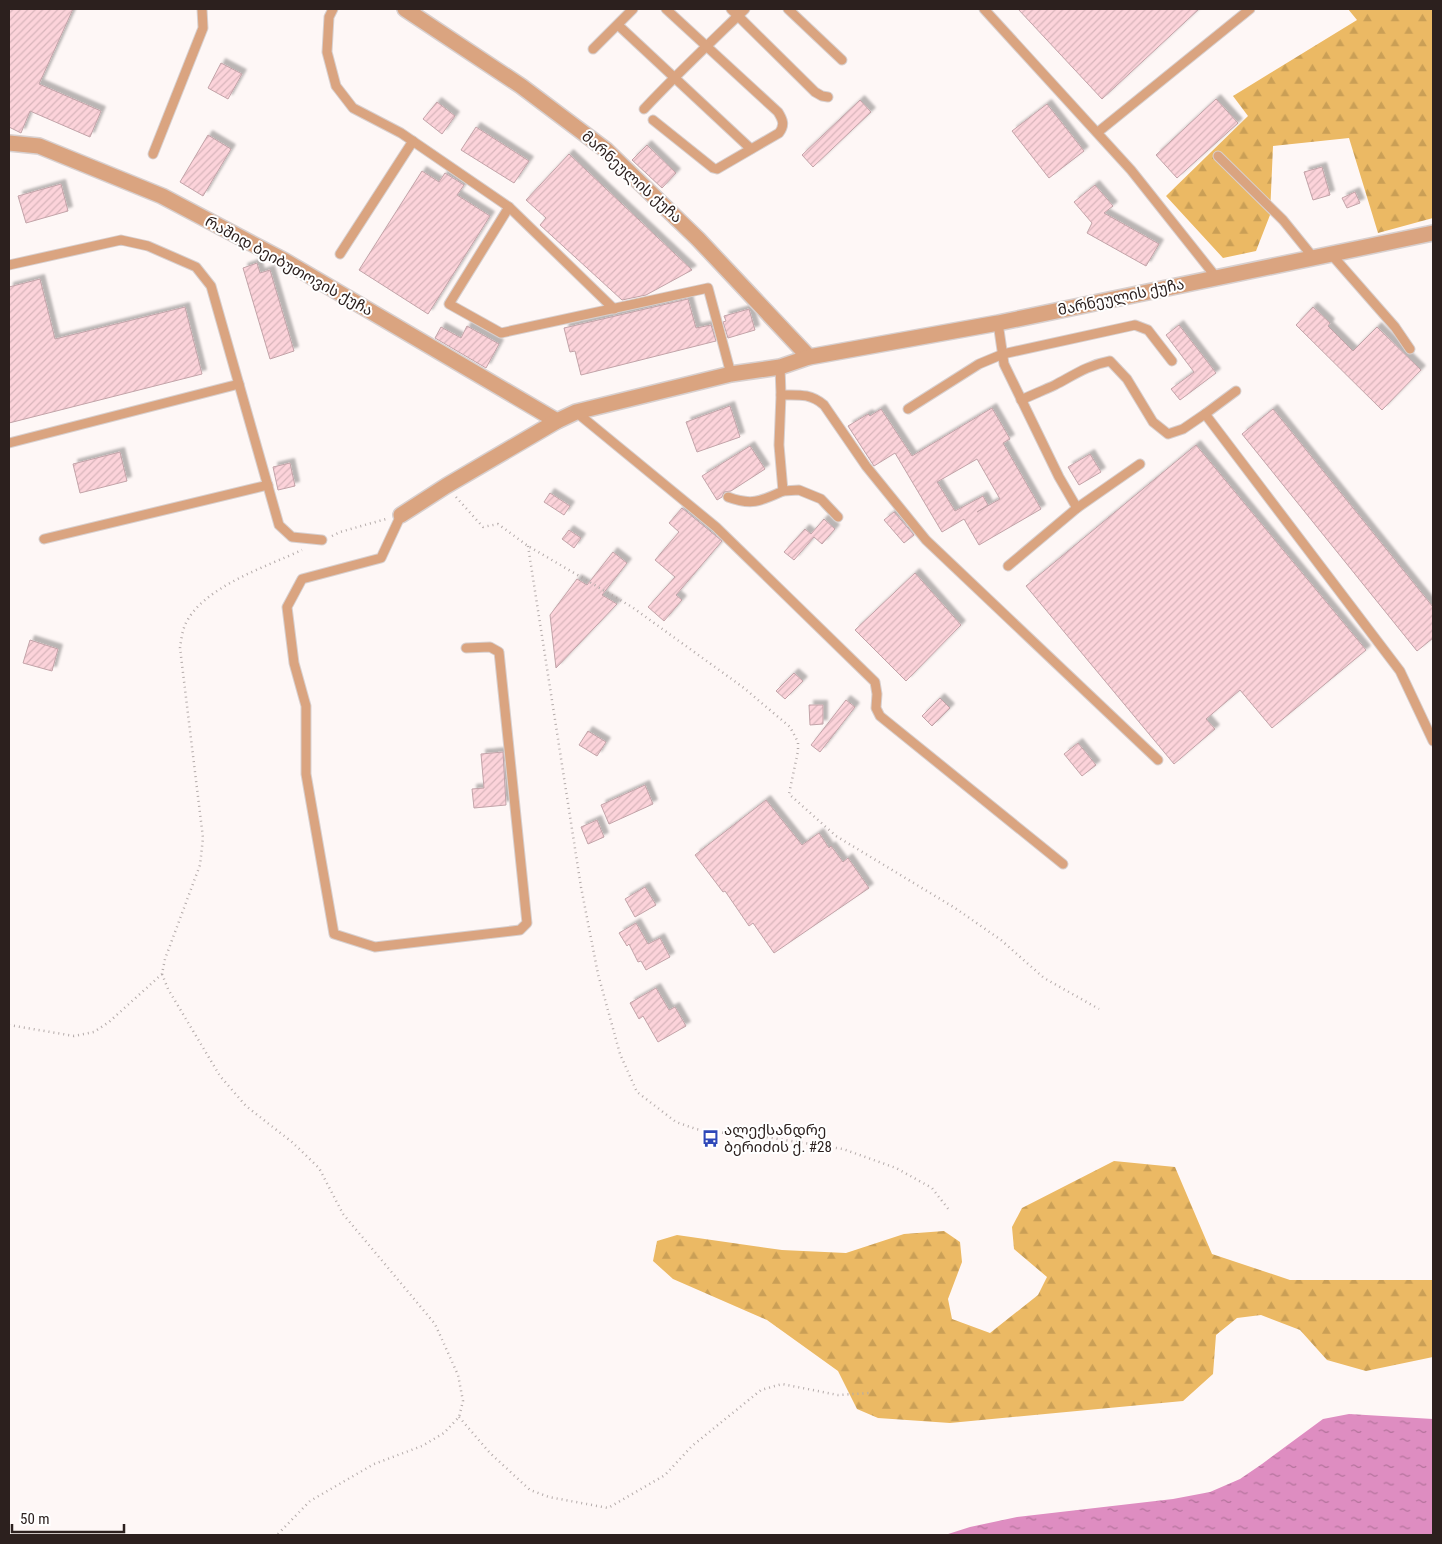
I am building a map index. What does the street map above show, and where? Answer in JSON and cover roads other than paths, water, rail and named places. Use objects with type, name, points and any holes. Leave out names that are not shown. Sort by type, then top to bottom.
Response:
[{"type":"street","name":"მარნეულის ქუჩა","points":[[405,9],[521,86],[606,150],[698,239],[809,357]]},
{"type":"street","name":"რაშიდ ბეიბუთოვის ქუჩა","points":[[9,142],[39,146],[162,196],[285,261],[557,421]]},
{"type":"street","name":"მარნეულის ქუჩა","points":[[401,515],[446,486],[557,421],[576,412],[731,374],[780,366],[809,357],[998,323],[1433,233]]},
{"type":"lane","points":[[153,154],[203,28],[202,9]]},
{"type":"lane","points":[[333,9],[330,17],[326,52],[336,86],[352,108],[401,133],[509,206],[614,309]]},
{"type":"lane","points":[[593,49],[633,9]]},
{"type":"lane","points":[[653,120],[712,168],[718,169],[779,133],[783,127],[783,119],[778,112],[666,9]]},
{"type":"lane","points":[[731,9],[815,92],[828,97]]},
{"type":"lane","points":[[644,108],[745,9]]},
{"type":"lane","points":[[788,9],[842,60]]},
{"type":"lane","points":[[984,9],[1131,170],[1216,277]]},
{"type":"lane","points":[[1098,132],[1250,9]]},
{"type":"lane","points":[[618,25],[751,149]]},
{"type":"lane","points":[[340,254],[413,141]]},
{"type":"lane","points":[[1218,156],[1283,220],[1313,257]]},
{"type":"lane","points":[[509,206],[448,304],[501,333],[708,288],[731,374]]},
{"type":"lane","points":[[9,265],[121,240],[148,246],[196,267],[211,286],[279,525],[292,537],[322,540]]},
{"type":"lane","points":[[1332,254],[1395,326],[1410,350]]},
{"type":"lane","points":[[998,323],[1004,364],[1059,477],[1077,508]]},
{"type":"lane","points":[[908,409],[979,364],[1003,354],[1135,325],[1148,330],[1172,361]]},
{"type":"lane","points":[[1021,400],[1096,363],[1110,361],[1127,379],[1153,422],[1168,434],[1182,430],[1236,390]]},
{"type":"lane","points":[[780,366],[779,445],[783,491]]},
{"type":"lane","points":[[9,443],[238,384]]},
{"type":"lane","points":[[781,395],[801,394],[817,399],[824,405],[866,466],[926,540],[1158,760]]},
{"type":"lane","points":[[576,412],[716,526],[875,682],[877,694],[876,708],[880,716],[1063,864]]},
{"type":"lane","points":[[1204,414],[1400,671],[1433,741]]},
{"type":"lane","points":[[1008,566],[1077,508],[1140,464]]},
{"type":"lane","points":[[44,539],[268,486]]},
{"type":"lane","points":[[728,498],[741,502],[756,502],[783,491],[799,490],[821,499],[838,517]]},
{"type":"lane","points":[[401,515],[381,558],[302,579],[287,607],[294,663],[306,706],[306,774],[334,934],[375,948],[520,930],[527,922],[499,652],[490,647],[466,648]]},
{"type":"water","points":[[1349,1414],[1433,1419],[1433,1535],[945,1535],[970,1527],[1017,1517],[1173,1499],[1210,1492],[1240,1479],[1323,1419]]},
{"type":"place","name":"ალექსანდრე ბერიძის ქ. #28","points":[[710,1139]]}]
